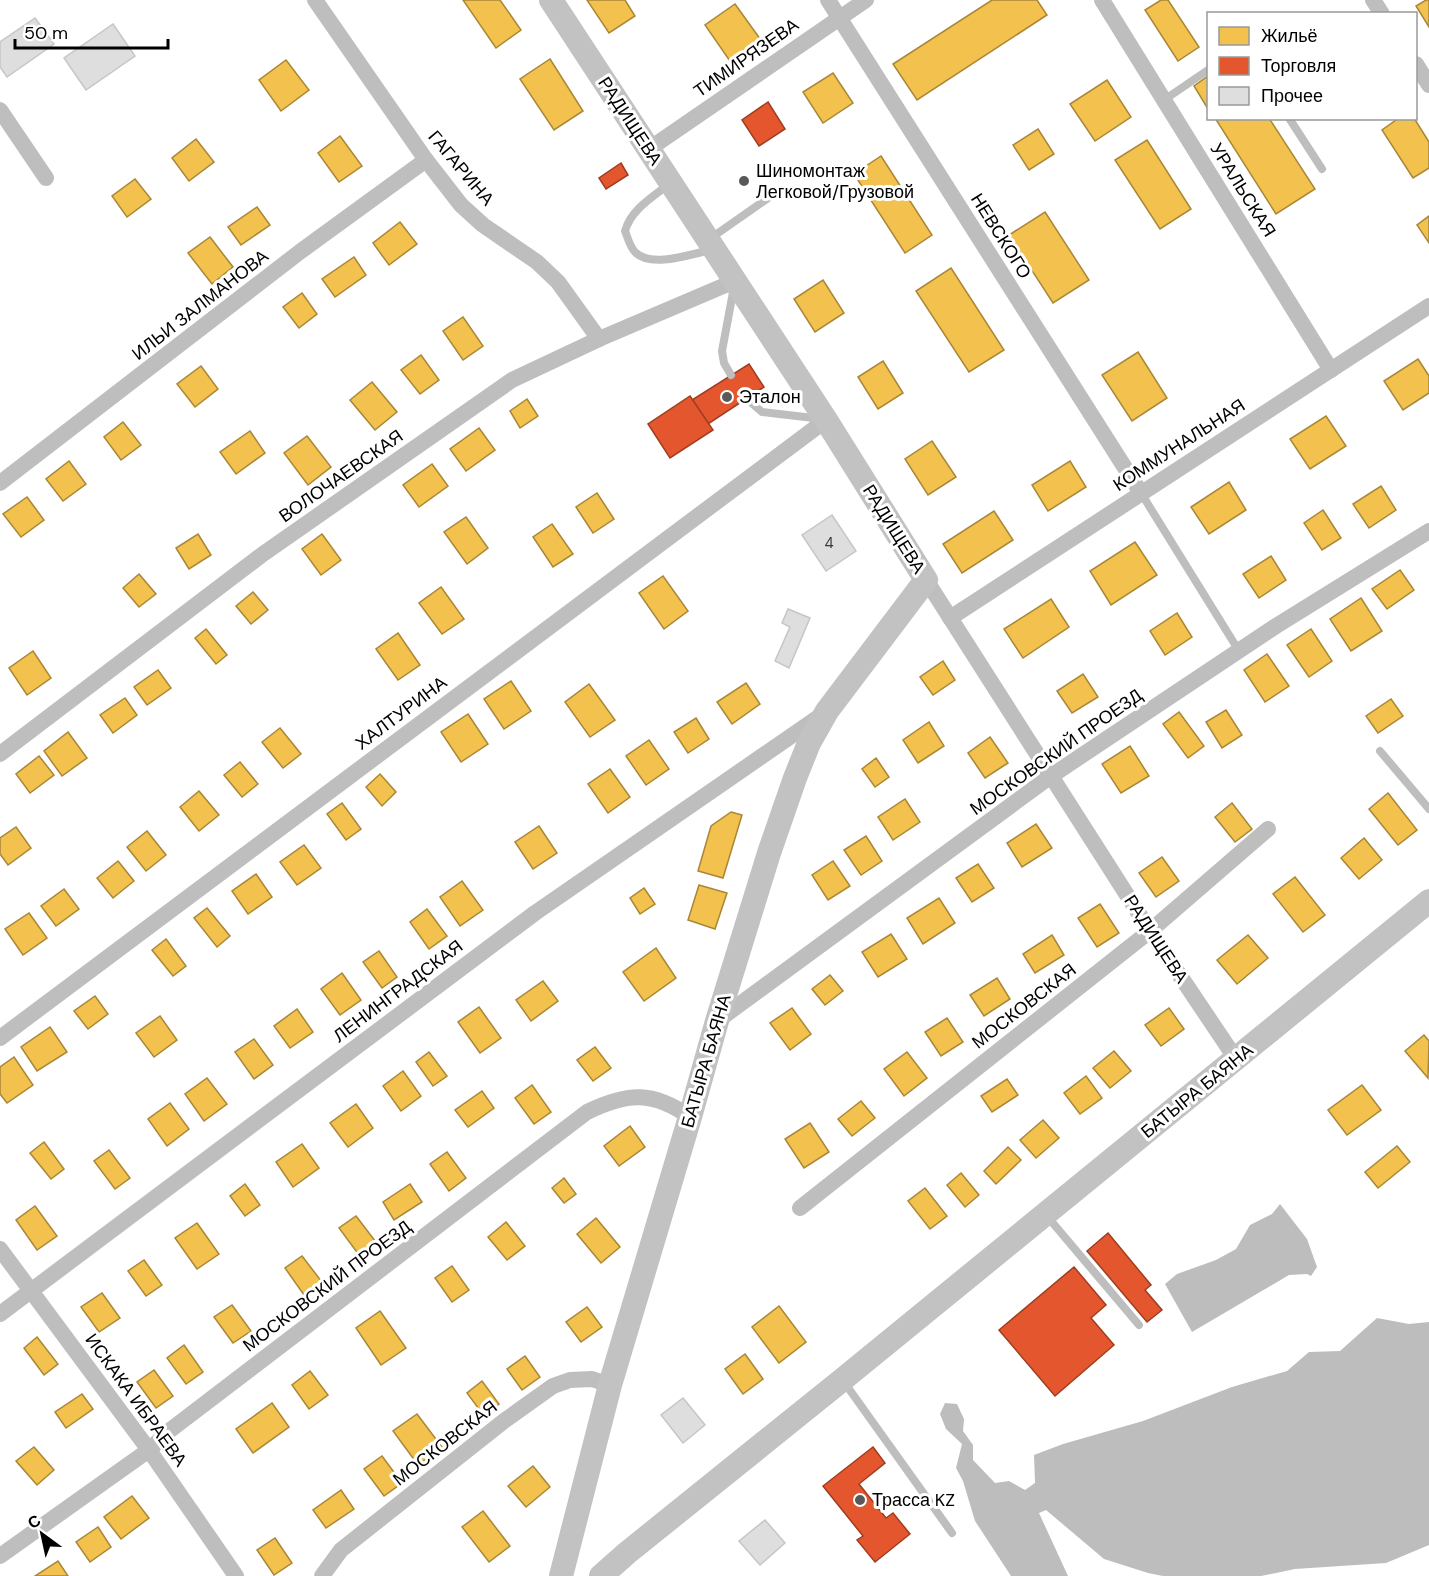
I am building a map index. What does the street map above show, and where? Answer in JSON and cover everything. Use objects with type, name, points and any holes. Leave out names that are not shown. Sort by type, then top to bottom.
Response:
[{"type":"street","name":"ГАГАРИНА","points":[[315,0],[426,160],[461,205],[483,225],[537,262],[558,282],[599,339]]},
{"type":"street","name":"РАДИЩЕВА","points":[[551,0],[826,420],[1150,931],[1236,1059]]},
{"type":"street","name":"НЕВСКОГО","points":[[828,0],[1141,493]]},
{"type":"street","name":"ТИМИРЯЗЕВА","points":[[649,149],[866,0]]},
{"type":"street","name":"УРАЛЬСКАЯ","points":[[1102,0],[1331,370]]},
{"type":"street","points":[[1417,66],[1429,85]]},
{"type":"street","points":[[0,110],[46,178]]},
{"type":"street","name":"ИЛЬИ ЗАЛМАНОВА","points":[[0,483],[301,251],[426,160]]},
{"type":"street","name":"ВОЛОЧАЕВСКАЯ","points":[[0,754],[263,554],[512,380],[599,339],[735,281]]},
{"type":"street","name":"КОММУНАЛЬНАЯ","points":[[950,618],[1429,306]]},
{"type":"street","name":"ХАЛТУРИНА","points":[[0,1038],[826,420]]},
{"type":"street","name":"МОСКОВСКИЙ ПРОЕЗД","points":[[717,1021],[1051,776],[1239,651],[1429,531]]},
{"type":"street","name":"БАТЫРА БАЯНА","points":[[561,1576],[610,1385],[717,1021],[795,778],[809,743],[827,711],[926,580]]},
{"type":"street","name":"ЛЕНИНГРАДСКАЯ","points":[[0,1314],[535,913],[827,711]]},
{"type":"street","name":"МОСКОВСКАЯ","points":[[800,1208],[1150,931],[1268,829]]},
{"type":"street","name":"БАТЫРА БАЯНА","points":[[601,1576],[1429,901]]},
{"type":"street","name":"МОСКОВСКИЙ ПРОЕЗД","points":[[0,1556],[148,1450],[169,1431],[587,1112],[626,1097],[652,1098],[672,1104],[690,1117]]},
{"type":"street","name":"ИСКАКА ИБРАЕВА","points":[[0,1249],[32,1289],[236,1576]]},
{"type":"street","name":"МОСКОВСКАЯ","points":[[322,1576],[341,1550],[504,1421],[552,1386],[570,1380],[592,1379],[610,1385]]},
{"type":"lane","points":[[1164,100],[1207,71]]},
{"type":"lane","points":[[1290,120],[1322,169]]},
{"type":"lane","points":[[671,183],[645,202],[628,220],[625,231],[634,252],[644,258],[658,260],[711,245],[774,194]]},
{"type":"lane","points":[[731,375],[724,363],[722,351],[735,281]]},
{"type":"lane","points":[[747,399],[762,412],[826,420]]},
{"type":"lane","points":[[1141,493],[1239,651]]},
{"type":"lane","points":[[1380,751],[1429,809]]},
{"type":"lane","points":[[1045,1215],[1139,1325]]},
{"type":"lane","points":[[842,1380],[952,1533]]},
{"type":"shaded area","points":[[1280,1204],[1307,1239],[1317,1267],[1311,1276],[1307,1274],[1289,1275],[1192,1332],[1165,1284],[1177,1274],[1216,1260],[1236,1249],[1250,1225],[1272,1214]]},
{"type":"shaded area","points":[[1377,1318],[1409,1324],[1429,1322],[1429,1545],[1386,1563],[1295,1569],[1261,1576],[1163,1576],[1104,1559],[1046,1510],[1039,1513],[1068,1576],[1011,1576],[975,1521],[963,1481],[956,1468],[962,1444],[946,1429],[940,1414],[945,1403],[957,1404],[964,1419],[963,1431],[973,1445],[973,1460],[995,1483],[1009,1481],[1025,1490],[1035,1483],[1034,1455],[1063,1444],[1143,1421],[1232,1387],[1287,1371],[1309,1352],[1340,1351]]},
{"type":"building: Жильё","points":[[463,0],[500,0],[521,30],[496,48]]},
{"type":"building: Жильё","points":[[587,0],[625,0],[635,16],[609,33]]},
{"type":"building: Жильё","points":[[992,0],[1037,0],[1047,15],[917,100],[893,64]]},
{"type":"building: Жильё","points":[[1161,0],[1168,0],[1199,47],[1178,61],[1145,10]]},
{"type":"building: Жильё","points":[[1429,0],[1429,27],[1416,6]]},
{"type":"building: Жильё","points":[[735,4],[763,43],[732,64],[705,25]]},
{"type":"building: Жильё","points":[[550,59],[583,111],[554,130],[520,79]]},
{"type":"building: Жильё","points":[[286,60],[309,90],[281,111],[259,80]]},
{"type":"building: Жильё","points":[[833,73],[853,103],[823,123],[803,92]]},
{"type":"building: Жильё","points":[[1207,77],[1207,107],[1194,86]]},
{"type":"building: Жильё","points":[[1107,80],[1131,117],[1095,141],[1070,104]]},
{"type":"building: Жильё","points":[[1216,120],[1270,120],[1315,189],[1276,214]]},
{"type":"building: Жильё","points":[[1396,120],[1415,120],[1429,142],[1429,168],[1413,178],[1382,130]]},
{"type":"building: Жильё","points":[[1038,129],[1054,154],[1029,170],[1013,145]]},
{"type":"building: Жильё","points":[[340,136],[362,166],[339,182],[318,153]]},
{"type":"building: Жильё","points":[[196,139],[214,162],[189,181],[172,158]]},
{"type":"building: Жильё","points":[[1147,140],[1191,209],[1160,229],[1115,160]]},
{"type":"building: Жильё","points":[[881,156],[932,235],[905,253],[854,174]]},
{"type":"building: Жильё","points":[[135,179],[151,199],[127,217],[112,196]]},
{"type":"building: Жильё","points":[[257,207],[270,225],[241,245],[228,227]]},
{"type":"building: Жильё","points":[[1045,212],[1089,280],[1053,303],[1009,235]]},
{"type":"building: Жильё","points":[[1429,216],[1429,243],[1417,225]]},
{"type":"building: Жильё","points":[[400,222],[417,244],[389,265],[373,243]]},
{"type":"building: Жильё","points":[[210,237],[233,267],[212,284],[188,253]]},
{"type":"building: Жильё","points":[[354,257],[366,275],[335,297],[322,279]]},
{"type":"building: Жильё","points":[[951,268],[1004,350],[969,372],[916,291]]},
{"type":"building: Жильё","points":[[823,280],[844,313],[815,332],[794,299]]},
{"type":"building: Жильё","points":[[302,293],[317,314],[299,328],[283,307]]},
{"type":"building: Жильё","points":[[463,317],[483,346],[463,360],[443,331]]},
{"type":"building: Жильё","points":[[1138,352],[1167,398],[1132,421],[1102,375]]},
{"type":"building: Жильё","points":[[421,355],[439,380],[420,394],[401,370]]},
{"type":"building: Жильё","points":[[1418,359],[1429,376],[1429,393],[1403,410],[1384,381]]},
{"type":"building: Жильё","points":[[883,361],[903,393],[878,409],[858,377]]},
{"type":"building: Жильё","points":[[201,366],[218,389],[195,407],[177,384]]},
{"type":"building: Жильё","points":[[372,382],[397,412],[375,430],[350,400]]},
{"type":"building: Жильё","points":[[527,399],[538,416],[520,428],[510,411]]},
{"type":"building: Жильё","points":[[1326,416],[1346,446],[1310,469],[1290,439]]},
{"type":"building: Жильё","points":[[123,422],[141,445],[121,460],[104,437]]},
{"type":"building: Жильё","points":[[479,428],[495,450],[466,471],[450,449]]},
{"type":"building: Жильё","points":[[250,431],[265,453],[236,474],[220,452]]},
{"type":"building: Жильё","points":[[307,436],[331,467],[308,485],[284,453]]},
{"type":"building: Жильё","points":[[932,441],[956,477],[928,495],[905,459]]},
{"type":"building: Жильё","points":[[69,461],[86,484],[63,501],[46,479]]},
{"type":"building: Жильё","points":[[1070,461],[1086,487],[1048,511],[1032,485]]},
{"type":"building: Жильё","points":[[432,464],[448,486],[419,507],[403,485]]},
{"type":"building: Жильё","points":[[1229,482],[1246,510],[1209,534],[1191,507]]},
{"type":"building: Жильё","points":[[1381,486],[1396,510],[1369,528],[1353,504]]},
{"type":"building: Жильё","points":[[597,493],[614,519],[593,533],[576,507]]},
{"type":"building: Жильё","points":[[27,497],[44,520],[21,537],[3,514]]},
{"type":"building: Жильё","points":[[1323,510],[1341,538],[1322,550],[1304,523]]},
{"type":"building: Жильё","points":[[994,511],[1013,540],[962,573],[943,544]]},
{"type":"building: Жильё","points":[[466,517],[488,548],[467,564],[444,532]]},
{"type":"building: Жильё","points":[[552,524],[573,554],[553,567],[533,537]]},
{"type":"building: Жильё","points":[[198,534],[211,555],[189,569],[176,548]]},
{"type":"building: Жильё","points":[[322,534],[341,560],[321,575],[302,549]]},
{"type":"building: Жильё","points":[[1135,542],[1157,575],[1111,605],[1090,571]]},
{"type":"building: Жильё","points":[[1271,556],[1286,580],[1259,598],[1243,574]]},
{"type":"building: Жильё","points":[[1400,570],[1414,590],[1387,609],[1372,589]]},
{"type":"building: Жильё","points":[[139,574],[156,594],[139,607],[123,588]]},
{"type":"building: Жильё","points":[[663,576],[688,611],[664,629],[639,593]]},
{"type":"building: Жильё","points":[[441,587],[464,619],[442,634],[419,603]]},
{"type":"building: Жильё","points":[[253,592],[268,610],[251,624],[236,606]]},
{"type":"building: Жильё","points":[[1361,598],[1382,631],[1351,651],[1330,619]]},
{"type":"building: Жильё","points":[[1051,599],[1069,627],[1023,658],[1004,629]]},
{"type":"building: Жильё","points":[[1177,613],[1192,637],[1165,655],[1150,631]]},
{"type":"building: Жильё","points":[[206,629],[227,655],[216,664],[195,638]]},
{"type":"building: Жильё","points":[[1311,629],[1332,661],[1309,677],[1287,645]]},
{"type":"building: Жильё","points":[[398,633],[420,665],[398,680],[376,649]]},
{"type":"building: Жильё","points":[[33,651],[51,678],[27,695],[9,668]]},
{"type":"building: Жильё","points":[[1267,654],[1289,686],[1265,702],[1244,670]]},
{"type":"building: Жильё","points":[[943,661],[955,680],[933,695],[920,677]]},
{"type":"building: Жильё","points":[[158,670],[171,688],[147,705],[134,687]]},
{"type":"building: Жильё","points":[[1083,674],[1098,697],[1072,713],[1057,691]]},
{"type":"building: Жильё","points":[[511,681],[531,711],[504,729],[484,699]]},
{"type":"building: Жильё","points":[[746,683],[760,704],[732,724],[717,702]]},
{"type":"building: Жильё","points":[[589,684],[615,720],[590,737],[565,702]]},
{"type":"building: Жильё","points":[[125,698],[137,715],[113,733],[100,715]]},
{"type":"building: Жильё","points":[[1391,699],[1403,716],[1378,733],[1366,716]]},
{"type":"building: Жильё","points":[[1226,710],[1242,735],[1222,748],[1206,722]]},
{"type":"building: Жильё","points":[[1179,712],[1204,746],[1188,758],[1163,724]]},
{"type":"building: Жильё","points":[[468,714],[488,744],[461,762],[441,732]]},
{"type":"building: Жильё","points":[[696,718],[709,739],[688,753],[674,732]]},
{"type":"building: Жильё","points":[[929,722],[944,746],[918,763],[903,740]]},
{"type":"building: Жильё","points":[[280,728],[301,754],[283,768],[262,742]]},
{"type":"building: Жильё","points":[[68,732],[87,758],[62,776],[44,751]]},
{"type":"building: Жильё","points":[[990,737],[1008,763],[985,778],[968,753]]},
{"type":"building: Жильё","points":[[649,740],[669,769],[646,785],[626,756]]},
{"type":"building: Жильё","points":[[1130,746],[1149,776],[1121,793],[1102,764]]},
{"type":"building: Жильё","points":[[39,756],[54,775],[30,793],[16,774]]},
{"type":"building: Жильё","points":[[876,758],[889,777],[875,787],[862,769]]},
{"type":"building: Жильё","points":[[240,762],[258,784],[242,797],[224,775]]},
{"type":"building: Жильё","points":[[610,769],[630,797],[608,813],[588,784]]},
{"type":"building: Жильё","points":[[380,774],[396,792],[382,806],[366,787]]},
{"type":"building: Жильё","points":[[199,791],[219,815],[199,831],[180,807]]},
{"type":"building: Жильё","points":[[1388,793],[1417,830],[1398,845],[1369,809]]},
{"type":"building: Жильё","points":[[905,799],[920,822],[893,840],[878,817]]},
{"type":"building: Жильё","points":[[342,803],[361,829],[346,840],[327,814]]},
{"type":"building: Жильё","points":[[1232,803],[1252,829],[1235,842],[1215,817]]},
{"type":"building: Жильё","points":[[731,812],[742,815],[723,878],[698,871],[711,826]]},
{"type":"building: Жильё","points":[[1036,824],[1052,848],[1022,867],[1007,843]]},
{"type":"building: Жильё","points":[[539,826],[557,853],[533,869],[515,842]]},
{"type":"building: Жильё","points":[[16,827],[31,848],[8,865],[0,854],[0,838]]},
{"type":"building: Жильё","points":[[147,831],[166,855],[146,871],[127,847]]},
{"type":"building: Жильё","points":[[866,836],[882,861],[861,875],[844,850]]},
{"type":"building: Жильё","points":[[1364,838],[1382,860],[1359,879],[1341,858]]},
{"type":"building: Жильё","points":[[304,845],[321,868],[297,885],[280,862]]},
{"type":"building: Жильё","points":[[1162,857],[1179,881],[1156,897],[1139,873]]},
{"type":"building: Жильё","points":[[118,861],[134,881],[113,898],[97,878]]},
{"type":"building: Жильё","points":[[833,861],[850,886],[828,900],[812,875]]},
{"type":"building: Жильё","points":[[978,864],[994,888],[972,902],[956,878]]},
{"type":"building: Жильё","points":[[256,874],[272,897],[248,914],[232,891]]},
{"type":"building: Жильё","points":[[1295,877],[1325,915],[1303,932],[1273,894]]},
{"type":"building: Жильё","points":[[462,881],[483,910],[460,926],[440,897]]},
{"type":"building: Жильё","points":[[699,885],[727,893],[715,929],[688,920]]},
{"type":"building: Жильё","points":[[644,888],[655,904],[640,914],[630,898]]},
{"type":"building: Жильё","points":[[64,889],[79,909],[56,926],[41,906]]},
{"type":"building: Жильё","points":[[939,898],[955,923],[923,944],[907,918]]},
{"type":"building: Жильё","points":[[1100,904],[1119,933],[1097,947],[1078,918]]},
{"type":"building: Жильё","points":[[207,908],[230,936],[217,947],[194,918]]},
{"type":"building: Жильё","points":[[427,909],[447,936],[429,949],[410,922]]},
{"type":"building: Жильё","points":[[29,913],[47,938],[23,955],[5,929]]},
{"type":"building: Жильё","points":[[891,934],[907,959],[878,977],[862,952]]},
{"type":"building: Жильё","points":[[1052,935],[1064,955],[1035,973],[1023,954]]},
{"type":"building: Жильё","points":[[1248,935],[1268,958],[1237,984],[1217,960]]},
{"type":"building: Жильё","points":[[166,939],[186,966],[173,976],[152,950]]},
{"type":"building: Жильё","points":[[656,948],[676,978],[644,1001],[623,972]]},
{"type":"building: Жильё","points":[[379,951],[397,977],[382,988],[363,962]]},
{"type":"building: Жильё","points":[[342,973],[361,1000],[340,1015],[321,989]]},
{"type":"building: Жильё","points":[[830,975],[843,991],[825,1005],[812,989]]},
{"type":"building: Жильё","points":[[997,978],[1010,999],[984,1016],[970,995]]},
{"type":"building: Жильё","points":[[543,981],[558,1001],[531,1021],[516,1000]]},
{"type":"building: Жильё","points":[[95,996],[108,1014],[88,1029],[74,1011]]},
{"type":"building: Жильё","points":[[479,1007],[501,1038],[480,1053],[458,1022]]},
{"type":"building: Жильё","points":[[792,1008],[811,1034],[790,1050],[770,1023]]},
{"type":"building: Жильё","points":[[1169,1008],[1184,1029],[1161,1046],[1145,1025]]},
{"type":"building: Жильё","points":[[297,1009],[313,1032],[290,1048],[274,1026]]},
{"type":"building: Жильё","points":[[160,1016],[177,1040],[154,1057],[136,1033]]},
{"type":"building: Жильё","points":[[947,1018],[963,1042],[941,1056],[925,1032]]},
{"type":"building: Жильё","points":[[50,1027],[67,1052],[37,1071],[21,1047]]},
{"type":"building: Жильё","points":[[1424,1035],[1429,1041],[1428,1078],[1405,1051]]},
{"type":"building: Жильё","points":[[254,1039],[273,1065],[254,1079],[235,1052]]},
{"type":"building: Жильё","points":[[595,1047],[611,1068],[593,1081],[577,1060]]},
{"type":"building: Жильё","points":[[1114,1051],[1131,1071],[1110,1088],[1093,1068]]},
{"type":"building: Жильё","points":[[429,1052],[447,1076],[433,1086],[416,1062]]},
{"type":"building: Жильё","points":[[907,1052],[927,1078],[904,1096],[884,1069]]},
{"type":"building: Жильё","points":[[14,1057],[33,1085],[7,1103],[0,1094],[0,1067]]},
{"type":"building: Жильё","points":[[403,1071],[421,1096],[401,1111],[383,1086]]},
{"type":"building: Жильё","points":[[1086,1076],[1102,1098],[1080,1114],[1064,1093]]},
{"type":"building: Жильё","points":[[207,1078],[227,1104],[204,1121],[185,1094]]},
{"type":"building: Жильё","points":[[1007,1079],[1018,1095],[992,1112],[981,1096]]},
{"type":"building: Жильё","points":[[532,1085],[551,1112],[534,1124],[515,1098]]},
{"type":"building: Жильё","points":[[1362,1085],[1381,1110],[1347,1135],[1328,1110]]},
{"type":"building: Жильё","points":[[482,1091],[494,1108],[468,1127],[455,1110]]},
{"type":"building: Жильё","points":[[861,1101],[875,1118],[852,1136],[838,1119]]},
{"type":"building: Жильё","points":[[170,1103],[189,1129],[167,1146],[148,1119]]},
{"type":"building: Жильё","points":[[356,1104],[373,1128],[348,1147],[330,1123]]},
{"type":"building: Жильё","points":[[1043,1120],[1059,1138],[1036,1158],[1020,1140]]},
{"type":"building: Жильё","points":[[810,1123],[829,1152],[804,1168],[785,1139]]},
{"type":"building: Жильё","points":[[630,1126],[645,1147],[619,1166],[604,1146]]},
{"type":"building: Жильё","points":[[44,1142],[64,1169],[51,1179],[30,1153]]},
{"type":"building: Жильё","points":[[302,1144],[319,1168],[293,1187],[276,1162]]},
{"type":"building: Жильё","points":[[1397,1146],[1410,1162],[1378,1188],[1365,1172]]},
{"type":"building: Жильё","points":[[1008,1147],[1021,1160],[996,1184],[984,1171]]},
{"type":"building: Жильё","points":[[109,1150],[130,1178],[115,1189],[94,1161]]},
{"type":"building: Жильё","points":[[447,1152],[466,1178],[449,1191],[430,1164]]},
{"type":"building: Жильё","points":[[961,1173],[979,1195],[965,1207],[947,1185]]},
{"type":"building: Жильё","points":[[564,1178],[576,1194],[564,1203],[552,1188]]},
{"type":"building: Жильё","points":[[245,1184],[260,1205],[245,1216],[230,1196]]},
{"type":"building: Жильё","points":[[410,1184],[422,1202],[394,1220],[383,1202]]},
{"type":"building: Жильё","points":[[925,1188],[947,1216],[930,1229],[908,1201]]},
{"type":"building: Жильё","points":[[35,1206],[57,1236],[37,1250],[16,1220]]},
{"type":"building: Жильё","points":[[356,1216],[376,1242],[359,1255],[339,1228]]},
{"type":"building: Жильё","points":[[596,1218],[620,1247],[601,1263],[577,1234]]},
{"type":"building: Жильё","points":[[506,1222],[525,1246],[507,1260],[488,1237]]},
{"type":"building: Жильё","points":[[197,1223],[219,1254],[197,1269],[175,1238]]},
{"type":"building: Жильё","points":[[302,1256],[322,1282],[304,1295],[285,1268]]},
{"type":"building: Жильё","points":[[144,1260],[162,1285],[146,1296],[128,1271]]},
{"type":"building: Жильё","points":[[452,1266],[469,1290],[452,1302],[435,1278]]},
{"type":"building: Жильё","points":[[102,1293],[120,1318],[99,1332],[81,1307]]},
{"type":"building: Жильё","points":[[232,1305],[251,1331],[233,1343],[214,1317]]},
{"type":"building: Жильё","points":[[779,1306],[806,1342],[779,1363],[752,1327]]},
{"type":"building: Жильё","points":[[587,1307],[602,1327],[581,1342],[566,1322]]},
{"type":"building: Жильё","points":[[380,1311],[406,1348],[381,1365],[356,1328]]},
{"type":"building: Жильё","points":[[37,1337],[58,1364],[44,1375],[24,1348]]},
{"type":"building: Жильё","points":[[184,1345],[203,1372],[186,1384],[167,1358]]},
{"type":"building: Жильё","points":[[745,1354],[763,1379],[743,1394],[725,1369]]},
{"type":"building: Жильё","points":[[525,1356],[540,1377],[522,1390],[507,1369]]},
{"type":"building: Жильё","points":[[154,1370],[173,1396],[156,1408],[137,1382]]},
{"type":"building: Жильё","points":[[310,1371],[328,1395],[309,1409],[292,1385]]},
{"type":"building: Жильё","points":[[482,1381],[499,1404],[484,1416],[467,1393]]},
{"type":"building: Жильё","points":[[82,1394],[93,1409],[66,1428],[55,1412]]},
{"type":"building: Жильё","points":[[272,1403],[289,1427],[253,1453],[236,1429]]},
{"type":"building: Жильё","points":[[417,1414],[442,1447],[418,1465],[393,1431]]},
{"type":"building: Жильё","points":[[34,1447],[54,1470],[37,1485],[16,1461]]},
{"type":"building: Жильё","points":[[382,1456],[402,1483],[384,1496],[364,1469]]},
{"type":"building: Жильё","points":[[533,1466],[550,1487],[526,1507],[508,1486]]},
{"type":"building: Жильё","points":[[341,1490],[354,1509],[326,1528],[313,1510]]},
{"type":"building: Жильё","points":[[132,1496],[149,1518],[121,1539],[104,1517]]},
{"type":"building: Жильё","points":[[483,1511],[510,1546],[489,1562],[462,1527]]},
{"type":"building: Жильё","points":[[98,1527],[111,1547],[90,1562],[76,1542]]},
{"type":"building: Жильё","points":[[275,1538],[292,1563],[274,1575],[257,1550]]},
{"type":"building: Жильё","points":[[58,1561],[68,1576],[35,1576]]},
{"type":"building: Торговля","points":[[768,102],[785,129],[759,146],[742,120]]},
{"type":"building: Торговля","points":[[621,163],[628,175],[606,189],[599,178]]},
{"type":"building: Торговля","points":[[749,364],[764,387],[708,424],[692,400]]},
{"type":"building: Торговля","points":[[690,396],[713,430],[670,458],[648,424]]},
{"type":"building: Торговля","points":[[1108,1233],[1151,1285],[1145,1290],[1162,1310],[1147,1322],[1087,1251]]},
{"type":"building: Торговля","points":[[1074,1267],[1106,1305],[1091,1318],[1114,1345],[1055,1396],[999,1330]]},
{"type":"building: Торговля","points":[[873,1447],[885,1463],[859,1484],[886,1518],[893,1513],[910,1534],[875,1562],[857,1540],[863,1536],[823,1486]]},
{"type":"building: Прочее","points":[[35,18],[54,44],[7,77],[0,67],[0,42]]},
{"type":"building: Прочее","points":[[113,24],[135,56],[86,90],[64,58]]},
{"type":"building: Прочее","points":[[832,515],[856,551],[826,571],[802,535]]},
{"type":"building: Прочее","points":[[788,609],[810,618],[789,668],[775,661],[790,627],[782,623]]},
{"type":"building: Прочее","points":[[683,1398],[705,1425],[683,1443],[661,1415]]},
{"type":"building: Прочее","points":[[765,1520],[785,1543],[760,1565],[739,1541]]},
{"type":"place","name":"Шиномонтаж Легковой/Грузовой","points":[[744,181]]},
{"type":"place","name":"Эталон","points":[[727,397]]},
{"type":"place","name":"Трасса KZ","points":[[860,1500]]}]
